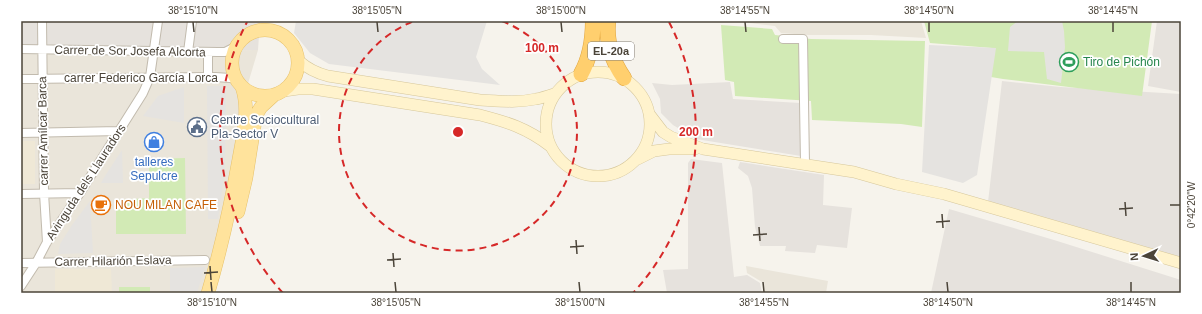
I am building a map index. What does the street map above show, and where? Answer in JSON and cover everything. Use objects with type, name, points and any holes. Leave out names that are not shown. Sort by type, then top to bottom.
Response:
[{"type":"highway","name":"EL-20a","points":[[581,74],[590,52],[593,36],[593,21]]},
{"type":"highway","name":"EL-20a","points":[[608,21],[611,54],[616,66],[624,78]]},
{"type":"main road","points":[[208,293],[232,198],[243,136],[246,102],[245,95],[233,70],[232,62],[237,46],[257,28],[260,21]]},
{"type":"main road","points":[[277,21],[282,35]]},
{"type":"main road","points":[[217,293],[241,201],[256,115],[261,107],[290,85],[298,70],[297,53],[289,40],[275,31],[267,30],[252,33]]},
{"type":"main road","name":"EL-20a","points":[[298,61],[310,70],[328,76],[480,100],[504,102],[524,101],[554,94]]},
{"type":"main road","name":"EL-20a","points":[[595,71],[610,72],[624,78],[641,94],[650,116],[648,139],[643,150],[636,159],[622,170],[613,174],[604,176],[590,176],[576,172],[564,164],[556,156],[550,146],[546,133],[545,119],[548,106],[554,94],[569,80],[581,74],[595,71]]},
{"type":"main road","points":[[239,83],[255,95],[262,96],[278,94]]},
{"type":"main road","name":"EL-20a","points":[[278,94],[298,89],[313,89],[480,116],[503,121],[520,127],[550,146]]},
{"type":"main road","points":[[650,116],[662,132],[703,149]]},
{"type":"main road","points":[[636,159],[654,151],[669,149],[703,149],[854,172],[943,200],[1181,270]]},
{"type":"main road","points":[[896,184],[944,194],[1181,263]]},
{"type":"street","name":"carrer Amílcar Barca","points":[[42,21],[44,193],[47,242]]},
{"type":"street","name":"Avinguda dels Llauradors","points":[[21,286],[36,263],[47,242],[120,131],[143,93],[150,77],[158,21]]},
{"type":"street","points":[[188,52],[192,21]]},
{"type":"street","points":[[782,39],[803,39],[805,164]]},
{"type":"street","name":"Carrer de Sor Josefa Alcorta","points":[[21,49],[225,52],[237,46]]},
{"type":"street","points":[[208,52],[208,77]]},
{"type":"street","name":"carrer Federico García Lorca","points":[[21,79],[208,77],[230,78],[239,83]]},
{"type":"street","points":[[21,133],[120,131]]},
{"type":"street","points":[[21,194],[80,193]]},
{"type":"street","name":"Carrer Hilarión Eslava","points":[[21,263],[205,260]]},
{"type":"shaded area","points":[[21,21],[260,21],[258,50],[155,51],[21,48]]},
{"type":"shaded area","points":[[296,21],[487,21],[476,57],[482,69],[500,85],[329,64],[310,53],[294,33]]},
{"type":"shaded area","points":[[733,21],[921,21],[926,38],[781,33],[775,26]]},
{"type":"shaded area","name":"Tiro de Pichón","points":[[1018,21],[1062,21],[1065,47],[1061,83],[1047,79],[1044,52],[1008,51],[1010,27]]},
{"type":"shaded area","points":[[1157,21],[1181,21],[1181,92],[1148,86]]},
{"type":"shaded area","points":[[929,45],[996,48],[977,175],[963,183],[922,172]]},
{"type":"shaded area","points":[[21,48],[155,51],[258,50],[244,97],[215,255],[204,293],[21,293]]},
{"type":"shaded area","points":[[1002,81],[1061,87],[1181,94],[1181,259],[988,202]]},
{"type":"shaded area","points":[[730,82],[733,99],[800,103],[801,156],[696,139],[673,125],[661,113],[660,99],[652,83],[672,85]]},
{"type":"shaded area","points":[[207,86],[226,86],[225,170],[218,219],[208,219]]},
{"type":"shaded area","points":[[184,87],[184,123],[143,116],[158,96]]},
{"type":"shaded area","points":[[21,141],[35,141],[35,184],[21,184]]},
{"type":"shaded area","points":[[122,150],[123,183],[101,183],[105,176]]},
{"type":"shaded area","points":[[691,159],[722,163],[734,277],[747,275],[760,283],[762,293],[667,293],[663,270],[688,269],[688,163]]},
{"type":"shaded area","points":[[740,162],[824,175],[823,205],[852,208],[847,248],[817,245],[815,253],[785,251],[786,246],[760,246],[755,227],[752,188],[748,176],[738,168]]},
{"type":"shaded area","points":[[90,201],[93,253],[58,254],[60,244]]},
{"type":"shaded area","points":[[949,209],[1181,280],[1181,293],[931,293]]},
{"type":"shaded area","points":[[746,266],[828,281],[826,293],[764,293],[762,282],[747,273]]},
{"type":"shaded area","points":[[205,267],[197,293],[170,293],[170,268]]},
{"type":"shaded area","points":[[55,269],[111,269],[112,293],[55,293]]},
{"type":"green space","name":"Tiro de Pichón","points":[[924,21],[1152,21],[1142,96],[991,77],[992,48],[930,43]]},
{"type":"green space","points":[[721,25],[772,29],[775,35],[811,39],[925,41],[922,127],[901,124],[812,120],[811,101],[735,96],[734,82],[725,80]]},
{"type":"green space","points":[[185,158],[186,234],[116,234],[116,200],[149,198],[149,159]]},
{"type":"green space","points":[[119,287],[150,287],[150,293],[119,293]]},
{"type":"place","name":"Tiro de Pichón","points":[[1069,62]]},
{"type":"place","name":"Centre Sociocultural Pla-Sector V","points":[[197,127]]},
{"type":"place","name":"talleres Sepulcre","points":[[154,142]]},
{"type":"place","name":"NOU MILAN CAFE","points":[[101,205]]}]
